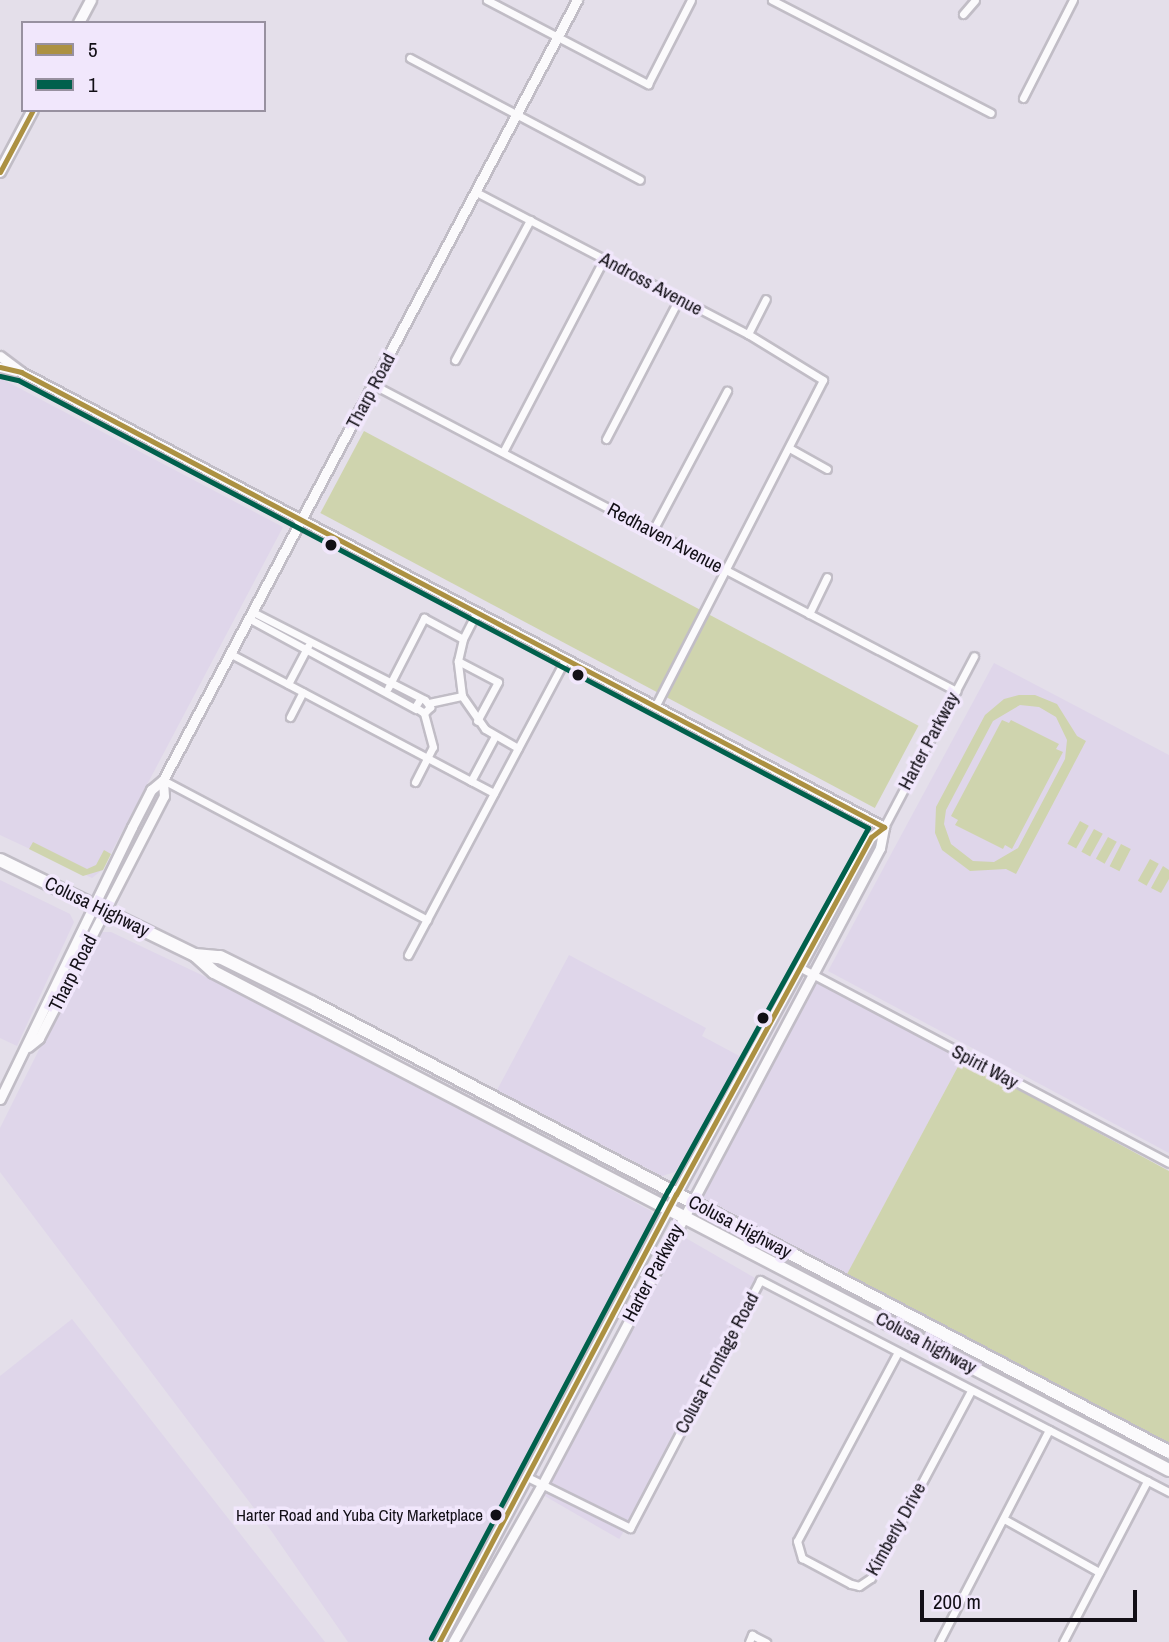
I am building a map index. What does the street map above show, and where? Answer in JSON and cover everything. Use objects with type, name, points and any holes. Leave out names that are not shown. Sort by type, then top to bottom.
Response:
[{"type":"highway","name":"Colusa Highway","points":[[0,860],[195,955],[214,972],[683,1215]]},
{"type":"highway","name":"Colusa Highway","points":[[195,955],[220,957],[313,1003],[1169,1452]]},
{"type":"highway","name":"Colusa highway","points":[[683,1215],[1169,1470]]},
{"type":"main road","points":[[80,21],[91,0]]},
{"type":"main road","points":[[0,172],[32,112]]},
{"type":"street","points":[[487,0],[557,39],[648,84],[691,0]]},
{"type":"street","name":"Tharp Road","points":[[0,1099],[28,1047],[30,1034],[91,905],[151,790],[163,780],[578,0]]},
{"type":"street","points":[[772,0],[991,113]]},
{"type":"street","points":[[963,13],[975,0]]},
{"type":"street","points":[[1023,99],[1073,0]]},
{"type":"street","points":[[410,58],[640,180]]},
{"type":"street","name":"Andross Avenue","points":[[475,192],[748,334],[823,380],[791,449]]},
{"type":"street","points":[[455,360],[530,220]]},
{"type":"street","points":[[503,452],[604,259]]},
{"type":"street","points":[[606,439],[679,299]]},
{"type":"street","points":[[748,334],[766,299]]},
{"type":"street","points":[[0,356],[21,372],[884,827]]},
{"type":"street","points":[[0,367],[21,372]]},
{"type":"street","name":"Redhaven Avenue","points":[[374,385],[956,691]]},
{"type":"street","points":[[652,532],[727,391]]},
{"type":"street","points":[[655,707],[791,449],[827,469]]},
{"type":"street","points":[[809,614],[827,577]]},
{"type":"street","points":[[476,613],[463,639],[458,662],[462,696],[477,721],[495,736],[518,748]]},
{"type":"street","points":[[251,615],[388,688],[424,713],[434,740],[415,782]]},
{"type":"street","points":[[388,688],[424,618],[463,639]]},
{"type":"street","points":[[288,684],[308,646]]},
{"type":"street","points":[[231,654],[494,793]]},
{"type":"street","name":"Harter Parkway","points":[[453,1642],[542,1485],[880,848],[884,827],[974,656]]},
{"type":"street","points":[[408,955],[565,660]]},
{"type":"street","points":[[458,662],[498,682],[477,721]]},
{"type":"street","points":[[388,688],[429,703],[462,696]]},
{"type":"street","points":[[290,717],[303,692]]},
{"type":"street","points":[[416,709],[421,699]]},
{"type":"street","points":[[424,713],[429,703]]},
{"type":"street","points":[[471,780],[495,736]]},
{"type":"street","points":[[163,780],[426,920]]},
{"type":"street","name":"Tharp Road","points":[[28,1047],[39,1038],[164,796],[163,780]]},
{"type":"street","name":"Harter Parkway","points":[[439,1642],[668,1208],[871,837],[884,827]]},
{"type":"street","name":"Spirit Way","points":[[801,968],[1169,1163]]},
{"type":"street","name":"Colusa Frontage Road","points":[[527,1477],[630,1528],[760,1280],[1169,1492]]},
{"type":"street","name":"Kimberly Drive","points":[[898,1352],[797,1541],[802,1558],[859,1586],[872,1578],[971,1391]]},
{"type":"street","points":[[939,1642],[1049,1430]]},
{"type":"street","points":[[1063,1642],[1147,1481]]},
{"type":"street","points":[[1004,1519],[1099,1572]]},
{"type":"street","points":[[751,1638],[766,1642]]},
{"type":"shaded area","points":[[0,378],[283,527],[102,870],[92,878],[0,835]]},
{"type":"shaded area","points":[[994,663],[1169,755],[1169,1153],[828,971]]},
{"type":"shaded area","points":[[0,880],[70,914],[74,922],[17,1046],[0,1038]]},
{"type":"shaded area","points":[[102,932],[111,932],[288,1016],[651,1211],[654,1218],[435,1642],[348,1642],[272,1532],[0,1172],[0,1128],[94,939]]},
{"type":"shaded area","points":[[569,955],[706,1028],[702,1036],[745,1059],[675,1172],[662,1176],[497,1090]]},
{"type":"shaded area","points":[[813,979],[962,1058],[846,1277],[697,1198]]},
{"type":"shaded area","points":[[684,1237],[766,1284],[619,1539],[537,1492]]},
{"type":"shaded area","points":[[72,1319],[325,1642],[0,1642],[0,1376]]},
{"type":"green space","points":[[364,431],[918,726],[875,808],[320,513]]},
{"type":"green space","points":[[1035,695],[1057,704],[1077,736],[1086,741],[1016,874],[1006,869],[970,871],[942,850],[935,833],[936,807],[985,715],[1004,699]],"holes":[[[1020,705],[1039,707],[1056,717],[1067,740],[1065,759],[1018,848],[994,862],[973,861],[951,844],[944,824],[946,810],[993,721]]]},
{"type":"green space","points":[[1002,720],[1009,723],[1011,720],[1059,744],[1056,749],[1063,752],[1012,849],[1005,845],[1003,849],[955,825],[958,820],[951,816]]},
{"type":"green space","points":[[1080,821],[1089,826],[1076,849],[1067,844]]},
{"type":"green space","points":[[1094,829],[1103,834],[1090,857],[1081,852]]},
{"type":"green space","points":[[1108,837],[1117,842],[1105,864],[1096,859]]},
{"type":"green space","points":[[33,842],[87,869],[96,865],[104,850],[111,854],[103,870],[83,876],[29,849]]},
{"type":"green space","points":[[1121,844],[1131,849],[1119,871],[1110,866]]},
{"type":"green space","points":[[1150,859],[1159,864],[1147,886],[1138,881]]},
{"type":"green space","points":[[1163,866],[1169,870],[1169,879],[1161,893],[1151,888]]},
{"type":"green space","points":[[962,1059],[1169,1171],[1169,1446],[846,1276]]},
{"type":"transit line","name":"5","points":[[0,172],[32,112]]},
{"type":"transit line","name":"5","points":[[0,367],[21,372],[884,827],[871,837],[676,1194],[439,1642]]},
{"type":"transit line","name":"1","points":[[0,376],[18,380],[868,828],[668,1190],[431,1638]]},
{"type":"place","name":"Harter Road and Yuba City Marketplace","points":[[496,1515]]}]
